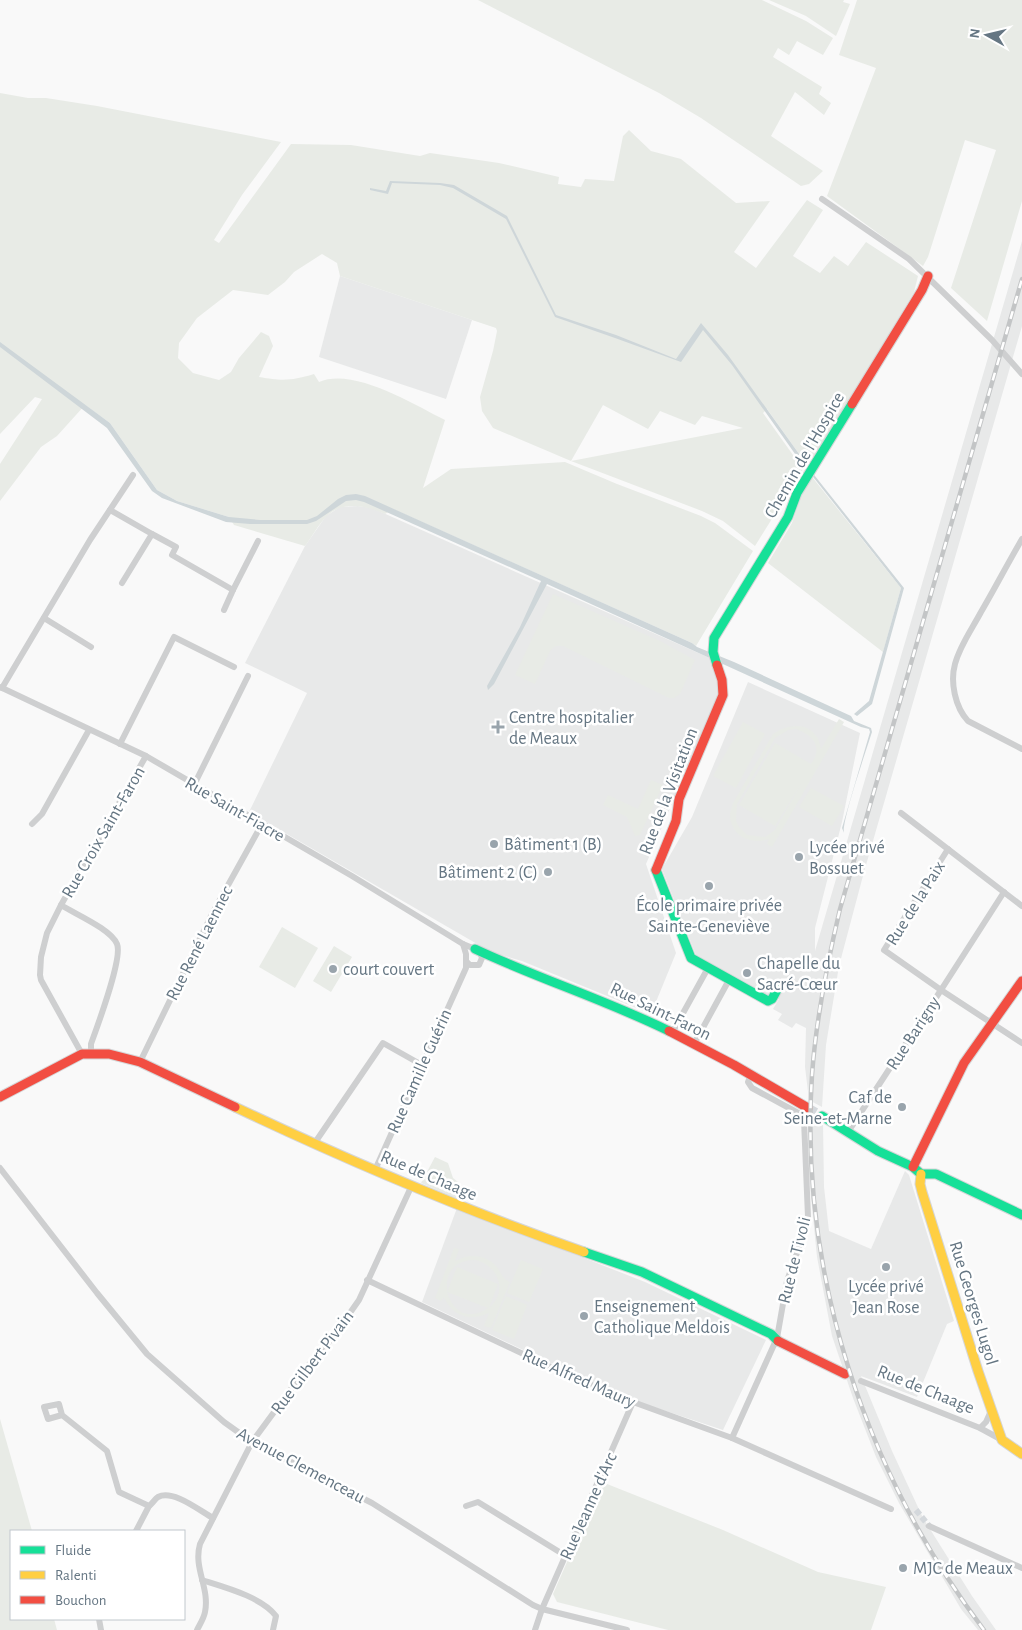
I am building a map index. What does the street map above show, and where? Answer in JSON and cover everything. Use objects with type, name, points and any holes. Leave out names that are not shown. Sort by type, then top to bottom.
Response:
[{"type":"street","points":[[822,199],[909,259],[992,340],[1022,374]]},
{"type":"street","name":"Chemin de l'Hospice","points":[[713,650],[714,638],[788,517],[797,493],[922,290],[928,276]]},
{"type":"street","points":[[1,688],[90,540],[133,475]]},
{"type":"street","points":[[110,510],[176,547],[172,555],[233,590]]},
{"type":"street","points":[[122,583],[152,534]]},
{"type":"street","points":[[1022,539],[967,636],[954,665],[953,675],[955,696],[964,717],[973,725],[1022,749]]},
{"type":"street","points":[[224,610],[258,541]]},
{"type":"street","points":[[44,618],[91,647]]},
{"type":"street","points":[[120,744],[174,637],[234,667]]},
{"type":"street","name":"Rue de la Visitation","points":[[713,650],[723,678],[723,695],[678,799],[676,821],[655,869],[691,958],[768,1001],[772,999],[777,990]]},
{"type":"street","points":[[194,785],[248,676]]},
{"type":"street","name":"Rue Saint-Fiacre","points":[[1,688],[146,756],[352,876],[474,952]]},
{"type":"street","points":[[32,824],[42,814],[89,730]]},
{"type":"street","name":"Rue Croix Saint-Faron","points":[[86,1053],[91,1044],[118,961],[118,945],[109,934],[61,905],[146,756]]},
{"type":"street","points":[[901,813],[1022,906]]},
{"type":"street","name":"Rue René Laennec","points":[[140,1062],[212,914],[262,824]]},
{"type":"street","name":"Rue de la Paix","points":[[941,990],[884,950],[948,849]]},
{"type":"street","points":[[941,990],[1004,892]]},
{"type":"street","points":[[0,1098],[86,1053],[41,980],[40,975],[41,958],[47,933],[61,905]]},
{"type":"street","points":[[474,966],[467,962],[474,952],[482,958],[481,962]]},
{"type":"street","name":"Rue Saint-Faron","points":[[474,952],[605,1002],[672,1032],[751,1074],[808,1108]]},
{"type":"street","points":[[463,973],[486,959],[492,958]]},
{"type":"street","name":"Rue Camille Guérin","points":[[375,1170],[467,962]]},
{"type":"street","points":[[672,1032],[708,968]]},
{"type":"street","points":[[694,1044],[730,980]]},
{"type":"street","points":[[913,1167],[957,1075],[1022,981]]},
{"type":"street","name":"Rue Barigny","points":[[848,1132],[941,990],[1022,1043]]},
{"type":"street","points":[[314,1144],[383,1043],[422,1065]]},
{"type":"street","name":"Rue de Chaage","points":[[86,1053],[108,1054],[140,1062],[314,1144],[499,1222],[642,1272],[777,1338],[789,1347],[845,1374]]},
{"type":"street","name":"Rue de Tivoli","points":[[732,1438],[777,1338],[786,1281],[808,1217],[805,1124],[802,1115],[750,1086],[748,1082],[751,1074]]},
{"type":"street","points":[[822,1116],[878,1151],[913,1167],[920,1174],[936,1174],[1022,1215]]},
{"type":"street","name":"Avenue Clemenceau","points":[[0,1168],[147,1354],[224,1422],[252,1442],[372,1503],[542,1609],[627,1630]]},
{"type":"street","name":"Rue Georges Lugol","points":[[920,1174],[922,1192],[1002,1440]]},
{"type":"street","points":[[367,1280],[412,1185]]},
{"type":"street","name":"Rue Gilbert Pivain","points":[[197,1630],[205,1613],[206,1602],[198,1551],[213,1518],[252,1442],[311,1362],[325,1348],[351,1313],[367,1280]]},
{"type":"street","name":"Rue Alfred Maury","points":[[367,1280],[557,1370],[633,1402],[732,1438],[891,1509]]},
{"type":"street","name":"Rue de Chaage","points":[[861,1381],[980,1428],[1022,1454]]},
{"type":"street","name":"Rue Jeanne d'Arc","points":[[535,1630],[542,1609],[633,1402]]},
{"type":"street","name":"Rue de Chaage","points":[[980,1428],[986,1422],[991,1409]]},
{"type":"street","points":[[62,1415],[107,1451],[119,1492],[149,1506]]},
{"type":"street","points":[[137,1530],[149,1506],[158,1497],[178,1497],[213,1518]]},
{"type":"street","points":[[466,1506],[478,1502],[566,1556]]},
{"type":"street","points":[[929,1526],[1022,1568]]},
{"type":"street","points":[[202,1580],[226,1587],[270,1608],[276,1616],[273,1630]]},
{"type":"shaded area","points":[[478,0],[762,0],[806,21],[833,38],[823,55],[797,41],[789,55],[778,48],[773,57],[822,87],[819,94],[831,103],[824,115],[795,92],[771,136],[823,171],[809,184],[801,186],[701,118],[659,93]]},
{"type":"shaded area","points":[[769,0],[844,0],[843,2],[850,4],[836,36],[806,16]]},
{"type":"shaded area","points":[[857,0],[1022,0],[1022,201],[987,321],[951,288],[996,150],[965,140],[928,257],[923,266],[827,196],[876,68],[839,55]]},
{"type":"shaded area","points":[[0,93],[97,106],[281,142],[242,195],[214,240],[219,243],[291,144],[351,145],[420,156],[430,153],[499,163],[559,177],[558,184],[581,187],[585,179],[614,181],[623,136],[629,130],[651,151],[681,159],[736,203],[770,201],[734,252],[756,268],[807,200],[823,210],[793,256],[820,273],[834,256],[848,266],[866,242],[918,276],[914,292],[832,429],[807,465],[767,409],[763,413],[803,469],[755,546],[723,521],[702,511],[571,461],[493,428],[482,411],[480,397],[493,351],[496,328],[340,276],[337,263],[322,254],[294,272],[285,282],[268,295],[233,290],[197,318],[179,343],[178,358],[193,373],[219,380],[231,372],[239,358],[261,332],[269,336],[273,346],[259,377],[286,380],[314,374],[319,382],[333,379],[349,379],[383,389],[445,420],[423,488],[451,469],[565,462],[715,523],[753,551],[696,646],[393,509],[385,514],[362,507],[347,506],[339,508],[323,520],[305,546],[234,525],[229,517],[177,501],[157,490],[110,423],[85,405],[57,436],[41,447],[0,501],[0,464],[42,399],[35,397],[0,434]],"holes":[[[603,405],[648,429],[660,411],[695,425],[702,416],[743,428],[571,461]]]},
{"type":"shaded area","points":[[390,181],[454,185],[507,216],[556,315],[616,335],[676,359],[701,323],[728,355],[807,465],[805,468],[732,365],[703,330],[681,362],[555,317],[506,219],[453,188],[440,185],[392,183],[388,194],[370,190],[370,188],[386,191]]},
{"type":"shaded area","points":[[1022,241],[1022,326],[864,872],[839,966],[826,1045],[822,1107],[809,1100],[805,1067],[806,1028],[796,1023],[792,1028],[778,1020],[782,1014],[773,1009],[779,999],[771,994],[766,996],[696,955],[662,869],[692,817],[748,682],[860,733],[842,822],[815,928],[815,951]]},
{"type":"shaded area","points":[[340,276],[472,320],[446,399],[319,357]]},
{"type":"shaded area","points":[[0,342],[110,423],[157,490],[177,501],[229,517],[260,520],[307,520],[317,516],[346,495],[356,494],[365,496],[851,716],[854,721],[871,728],[872,732],[846,815],[844,833],[842,828],[870,732],[869,729],[547,584],[494,684],[488,690],[487,686],[520,627],[541,581],[356,500],[346,501],[316,521],[307,524],[250,524],[226,522],[162,498],[152,491],[107,428],[0,347]]},
{"type":"shaded area","points":[[811,471],[904,588],[872,704],[857,716],[854,714],[869,701],[901,588],[810,473]]},
{"type":"shaded area","points":[[812,477],[901,588],[883,652],[768,563],[792,523],[801,497]]},
{"type":"shaded area","name":"Centre hospitalier de Meaux","points":[[358,506],[372,508],[712,659],[721,690],[646,864],[676,953],[651,1014],[522,961],[491,952],[249,812],[307,693],[245,663],[305,546],[326,516],[340,507]]},
{"type":"shaded area","points":[[553,594],[660,641],[695,660],[680,694],[674,698],[669,698],[563,646],[554,647],[550,651],[535,684],[515,675]]},
{"type":"shaded area","points":[[839,719],[844,722],[772,847],[767,844],[769,839],[762,841],[749,840],[738,834],[731,823],[730,814],[733,803],[773,734],[784,728],[802,727],[813,732],[819,741],[821,749]],"holes":[[[796,729],[812,738],[815,743],[815,758],[811,764],[775,743],[739,805],[775,826],[802,782],[775,830],[765,837],[747,835],[736,821],[737,804],[775,738],[788,730]]]},
{"type":"shaded area","points":[[743,722],[765,734],[736,788],[713,776]]},
{"type":"shaded area","points":[[651,780],[663,785],[640,835],[635,836],[627,817],[603,805],[608,795],[638,809]]},
{"type":"shaded area","points":[[811,788],[844,806],[832,826],[799,807]]},
{"type":"shaded area","points":[[282,927],[318,948],[295,988],[259,967]]},
{"type":"shaded area","name":"court couvert","points":[[334,946],[352,957],[331,992],[313,981]]},
{"type":"shaded area","name":"Lycée privé Jean Rose","points":[[808,1114],[823,1123],[824,1187],[829,1231],[871,1249],[905,1171],[909,1175],[954,1321],[947,1324],[917,1397],[861,1376],[892,1451],[923,1518],[972,1596],[996,1630],[978,1630],[961,1609],[899,1503],[876,1457],[853,1398],[832,1336],[817,1257],[809,1177]]},
{"type":"shaded area","points":[[435,1157],[448,1163],[453,1178],[464,1187],[458,1199],[421,1183]]},
{"type":"shaded area","name":"Enseignement Catholique Meldois","points":[[457,1208],[645,1282],[766,1340],[723,1430],[618,1395],[422,1302]]},
{"type":"shaded area","points":[[454,1248],[459,1249],[455,1261],[472,1256],[483,1257],[493,1263],[504,1278],[510,1282],[491,1328],[484,1326],[489,1313],[482,1316],[469,1317],[452,1309],[444,1297],[441,1301],[435,1298]],"holes":[[[476,1260],[484,1263],[495,1274],[498,1280],[499,1287],[498,1295],[495,1302],[489,1308],[498,1284],[457,1267],[448,1290],[447,1282],[451,1271],[460,1263]],[[448,1292],[488,1308],[474,1314],[462,1312],[453,1305]]]},
{"type":"shaded area","points":[[521,1260],[543,1269],[529,1302],[507,1293]]},
{"type":"shaded area","points":[[506,1296],[527,1305],[514,1339],[492,1330]]},
{"type":"shaded area","points":[[0,1419],[32,1530],[10,1530],[10,1620],[54,1620],[57,1630],[0,1630]]},
{"type":"shaded area","points":[[602,1482],[723,1530],[818,1572],[886,1587],[871,1630],[668,1630],[557,1602],[553,1594]]},
{"type":"tunnel","points":[[808,1108],[822,1116]]},
{"type":"tunnel","points":[[916,1510],[929,1526]]},
{"type":"railway","points":[[984,1630],[942,1569],[905,1505],[874,1437],[849,1368],[829,1296],[817,1223],[811,1150],[812,1075],[816,1033],[840,909],[1022,279]]},
{"type":"traffic: fast","points":[[717,665],[713,652],[714,638],[788,517],[797,493],[852,404]]},
{"type":"traffic: fast","points":[[656,870],[691,958],[768,1001],[772,999],[777,990]]},
{"type":"traffic: fast","points":[[475,949],[621,1009],[669,1031]]},
{"type":"traffic: fast","points":[[822,1116],[878,1151],[913,1167],[921,1174],[936,1174],[1022,1215]]},
{"type":"traffic: fast","points":[[584,1252],[642,1272],[771,1334],[778,1341]]},
{"type":"traffic: slow","points":[[235,1107],[407,1184],[584,1252]]},
{"type":"traffic: slow","points":[[921,1174],[920,1184],[922,1192],[978,1371],[1002,1440],[1022,1454]]},
{"type":"traffic: jam","points":[[852,404],[922,290],[928,276]]},
{"type":"traffic: jam","points":[[656,870],[676,821],[679,799],[723,695],[722,680],[717,665]]},
{"type":"traffic: jam","points":[[913,1167],[964,1063],[1022,981]]},
{"type":"traffic: jam","points":[[669,1031],[734,1065],[808,1108]]},
{"type":"traffic: jam","points":[[0,1097],[82,1054],[109,1054],[140,1062],[235,1107]]},
{"type":"traffic: jam","points":[[778,1341],[845,1374]]},
{"type":"place","name":"Centre hospitalier de Meaux","points":[[498,727]]},
{"type":"place","name":"Bâtiment 1 (B)","points":[[494,844]]},
{"type":"place","name":"Lycée privé Bossuet","points":[[799,857]]},
{"type":"place","name":"Bâtiment 2 (C)","points":[[548,872]]},
{"type":"place","name":"École primaire privée Sainte-Geneviève","points":[[709,886]]},
{"type":"place","name":"court couvert","points":[[333,969]]},
{"type":"place","name":"Chapelle du Sacré-Cœur","points":[[747,973]]},
{"type":"place","name":"Caf de Seine-et-Marne","points":[[902,1107]]},
{"type":"place","name":"Lycée privé Jean Rose","points":[[886,1267]]},
{"type":"place","name":"Enseignement Catholique Meldois","points":[[584,1316]]},
{"type":"place","name":"MJC de Meaux","points":[[903,1568]]}]
